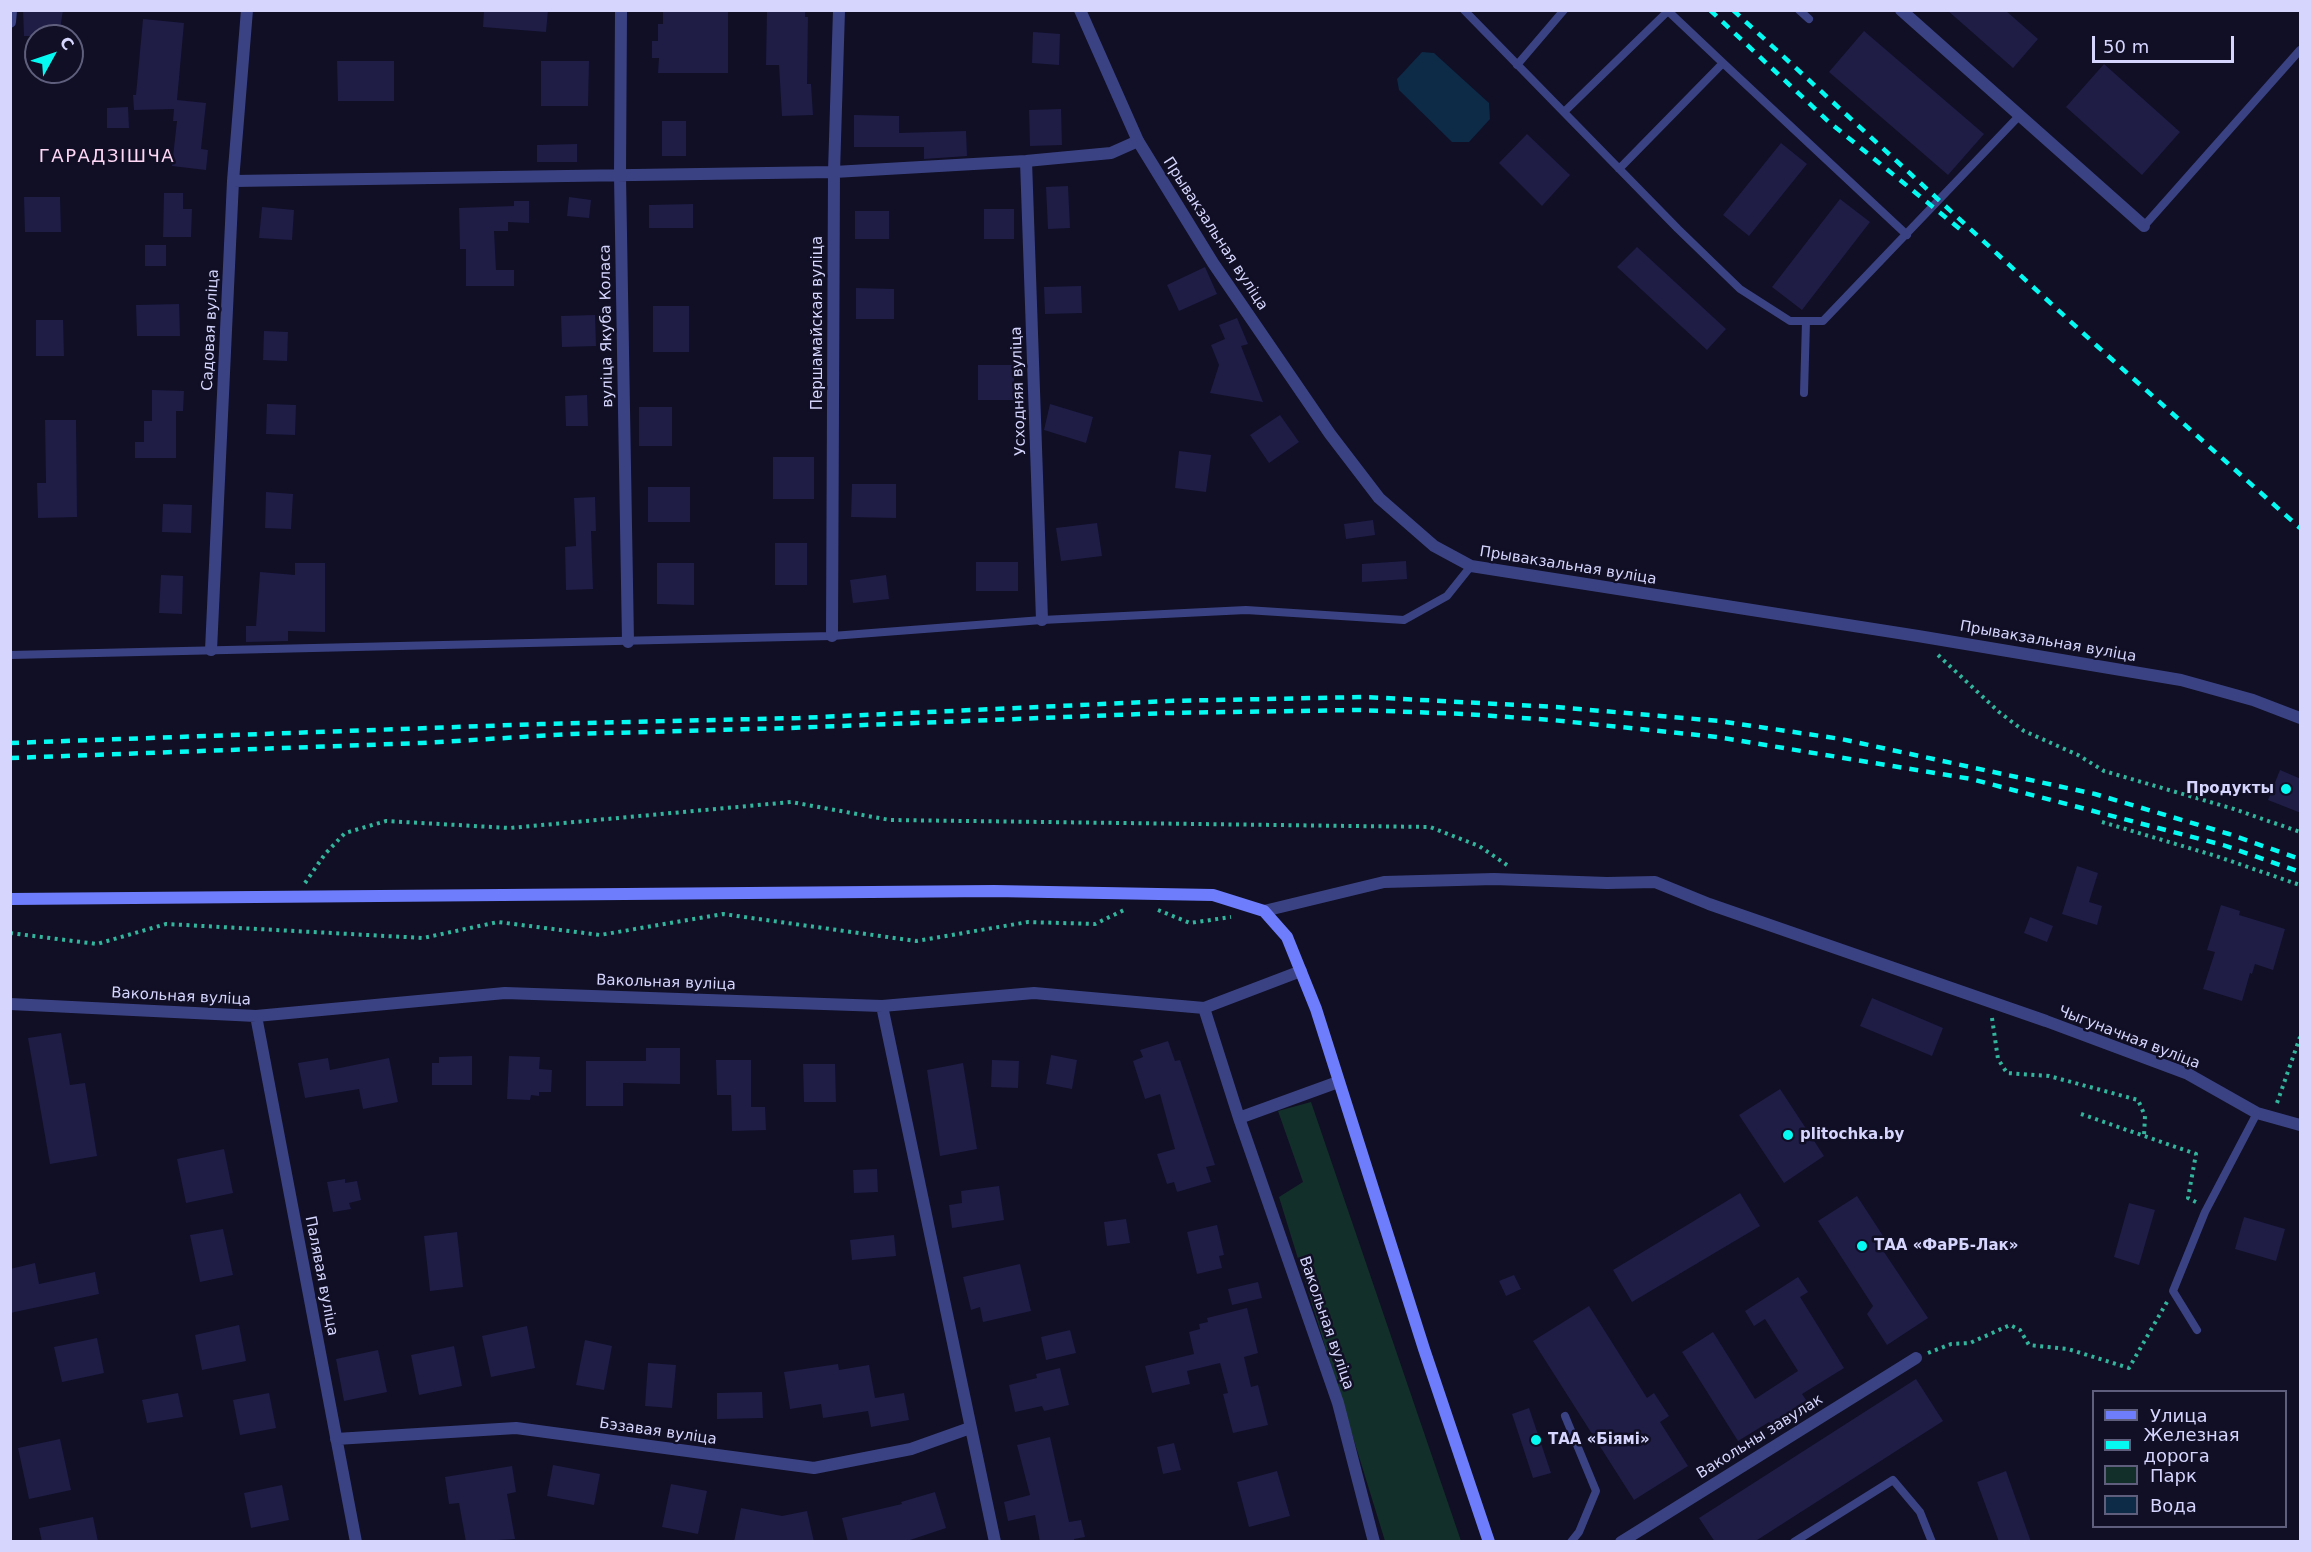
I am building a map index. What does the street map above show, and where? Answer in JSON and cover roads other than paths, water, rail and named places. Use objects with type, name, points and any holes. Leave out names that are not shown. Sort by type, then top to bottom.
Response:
[{"type":"main road","points":[[10,899],[994,891],[1213,896],[1264,912],[1287,937],[1316,1009],[1424,1349],[1489,1542]]},
{"type":"street","points":[[10,22],[11,10]]},
{"type":"street","name":"Садовая вуліца","points":[[211,651],[233,181],[247,10]]},
{"type":"street","name":"вуліца Якуба Коласа","points":[[621,10],[620,176],[628,642]]},
{"type":"street","name":"Першамайская вуліца","points":[[832,636],[834,172],[839,10]]},
{"type":"street","name":"Прывакзальная вуліца","points":[[1080,10],[1138,141],[1212,263],[1330,434],[1378,498],[1434,546],[1471,566],[2181,680],[2253,700],[2301,718]]},
{"type":"street","points":[[1903,11],[2144,226]]},
{"type":"street","points":[[233,181],[834,172],[1026,161],[1111,153],[1138,141]]},
{"type":"street","name":"Усходняя вуліца","points":[[1026,161],[1042,620]]},
{"type":"street","name":"Чыгуначная вуліца","points":[[1264,912],[1384,882],[1494,879],[1655,882],[1709,904],[1990,1002],[2187,1074],[2257,1113],[2301,1125]]},
{"type":"street","points":[[1204,1008],[1301,971]]},
{"type":"street","name":"Вакольная вуліца","points":[[10,1005],[256,1016],[505,993],[882,1006],[1034,993],[1204,1008],[1239,1118],[1338,1403],[1374,1542]]},
{"type":"street","points":[[882,1006],[995,1542]]},
{"type":"street","name":"Палявая вуліца","points":[[256,1016],[356,1542]]},
{"type":"street","points":[[1239,1118],[1338,1082]]},
{"type":"street","name":"Вакольны завулак","points":[[1621,1542],[1916,1358]]},
{"type":"street","name":"Бэзавая вуліца","points":[[336,1440],[516,1428],[814,1468],[911,1449],[970,1428]]},
{"type":"lane","points":[[1464,10],[1740,289],[1790,321],[1823,321],[2019,116]]},
{"type":"lane","points":[[1517,65],[1564,10]]},
{"type":"lane","points":[[1799,10],[1809,20]]},
{"type":"lane","points":[[1564,112],[1668,11],[1907,235]]},
{"type":"lane","points":[[2144,226],[2301,51]]},
{"type":"lane","points":[[1619,169],[1723,63]]},
{"type":"lane","points":[[1804,393],[1806,321]]},
{"type":"lane","points":[[10,655],[832,636],[1042,620],[1246,610],[1404,620],[1447,596],[1471,566]]},
{"type":"lane","points":[[2197,1330],[2173,1291],[2208,1207],[2257,1113]]},
{"type":"lane","points":[[1566,1416],[1596,1491],[1579,1532],[1571,1542]]},
{"type":"lane","points":[[1794,1542],[1893,1480],[1920,1512],[1932,1542]]},
{"type":"water","points":[[1422,52],[1434,53],[1489,103],[1490,119],[1469,142],[1452,142],[1399,90],[1397,79]]},
{"type":"railway","points":[[1710,10],[1829,122],[1960,229]]},
{"type":"railway","points":[[1733,10],[2097,346],[2300,528]]},
{"type":"railway","points":[[10,743],[541,724],[799,718],[1168,701],[1365,697],[1556,707],[1719,721],[1841,739],[2095,794],[2229,834],[2300,859]]},
{"type":"railway","points":[[10,758],[421,743],[572,734],[1167,713],[1359,710],[1465,714],[1552,720],[1717,737],[1971,779],[2223,845],[2300,872]]},
{"type":"place","name":"Продукты","points":[[2286,789]]},
{"type":"place","name":"plitochka.by","points":[[1788,1135]]},
{"type":"place","name":"ТАА «ФаРБ-Лак»","points":[[1862,1246]]},
{"type":"place","name":"ТАА «Біямі»","points":[[1536,1440]]},
{"type":"district","name":"ГАРАДЗІШЧА","points":[[107,157]]}]
